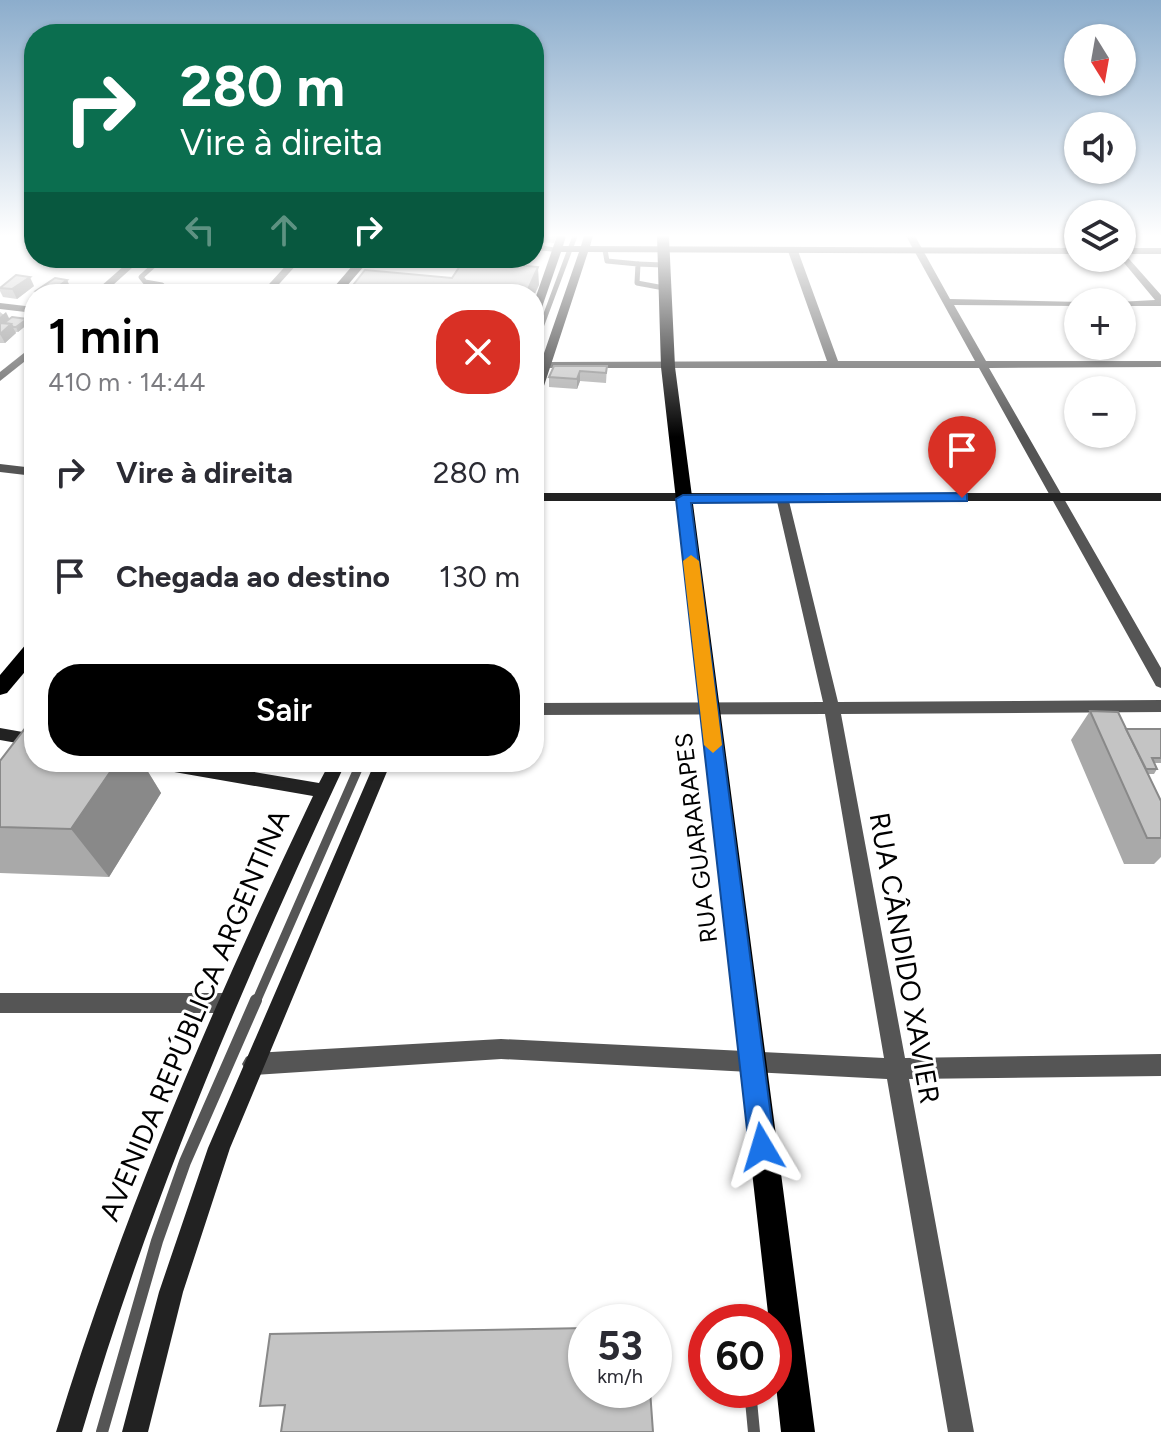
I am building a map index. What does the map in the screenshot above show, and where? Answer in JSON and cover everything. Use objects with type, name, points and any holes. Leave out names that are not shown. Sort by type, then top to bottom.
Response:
[{"type":"main road","name":"RUA GUARARAPES","points":[[665,303],[668,367],[751,1060],[776,1304]]},
{"type":"main road","points":[[0,688],[24,660]]},
{"type":"main road","name":"RUA GUARARAPES","points":[[792,1403],[798,1432]]},
{"type":"street","points":[[544,370],[567,303]]},
{"type":"street","points":[[811,303],[834,366]]},
{"type":"street","points":[[948,303],[1161,682]]},
{"type":"street","points":[[0,306],[24,309]]},
{"type":"street","points":[[0,378],[24,357]]},
{"type":"street","points":[[546,365],[1161,364]]},
{"type":"street","points":[[0,468],[24,471]]},
{"type":"street","points":[[544,497],[1161,497]]},
{"type":"street","name":"RUA CÂNDIDO XAVIER","points":[[782,497],[832,708],[961,1432]]},
{"type":"street","points":[[544,709],[1161,706]]},
{"type":"street","points":[[0,734],[24,738]]},
{"type":"street","points":[[215,772],[324,791]]},
{"type":"street","name":"AVENIDA REPÚBLICA ARGENTINA","points":[[69,1432],[144,1199],[226,1003],[333,772]]},
{"type":"street","points":[[135,1432],[194,1218],[253,1064],[379,772]]},
{"type":"street","points":[[0,1003],[226,1003]]},
{"type":"street","points":[[253,1064],[501,1049],[896,1069],[1161,1065]]},
{"type":"lane","points":[[102,1432],[157,1241],[185,1162],[357,772]]},
{"type":"lane","points":[[752,1408],[754,1432]]},
{"type":"building","points":[[12,317],[24,319],[16,327],[4,323]]},
{"type":"building","points":[[0,323],[11,324],[0,334]]},
{"type":"building","points":[[554,366],[607,366],[606,373],[580,371],[577,379],[549,377]]},
{"type":"building","points":[[1090,711],[1118,712],[1161,801],[1161,838],[1147,838]]},
{"type":"building","points":[[1126,729],[1161,729],[1161,758],[1152,758],[1157,769],[1146,769]]},
{"type":"building","points":[[24,730],[24,772],[110,772],[71,829],[0,827],[0,761]]},
{"type":"building","points":[[568,1328],[568,1408],[651,1408],[653,1432],[281,1432],[285,1405],[260,1406],[270,1334]]},
{"type":"slow traffic","points":[[691,561],[713,745]]},
{"type":"route","points":[[762,1147],[683,499],[962,498]]}]
